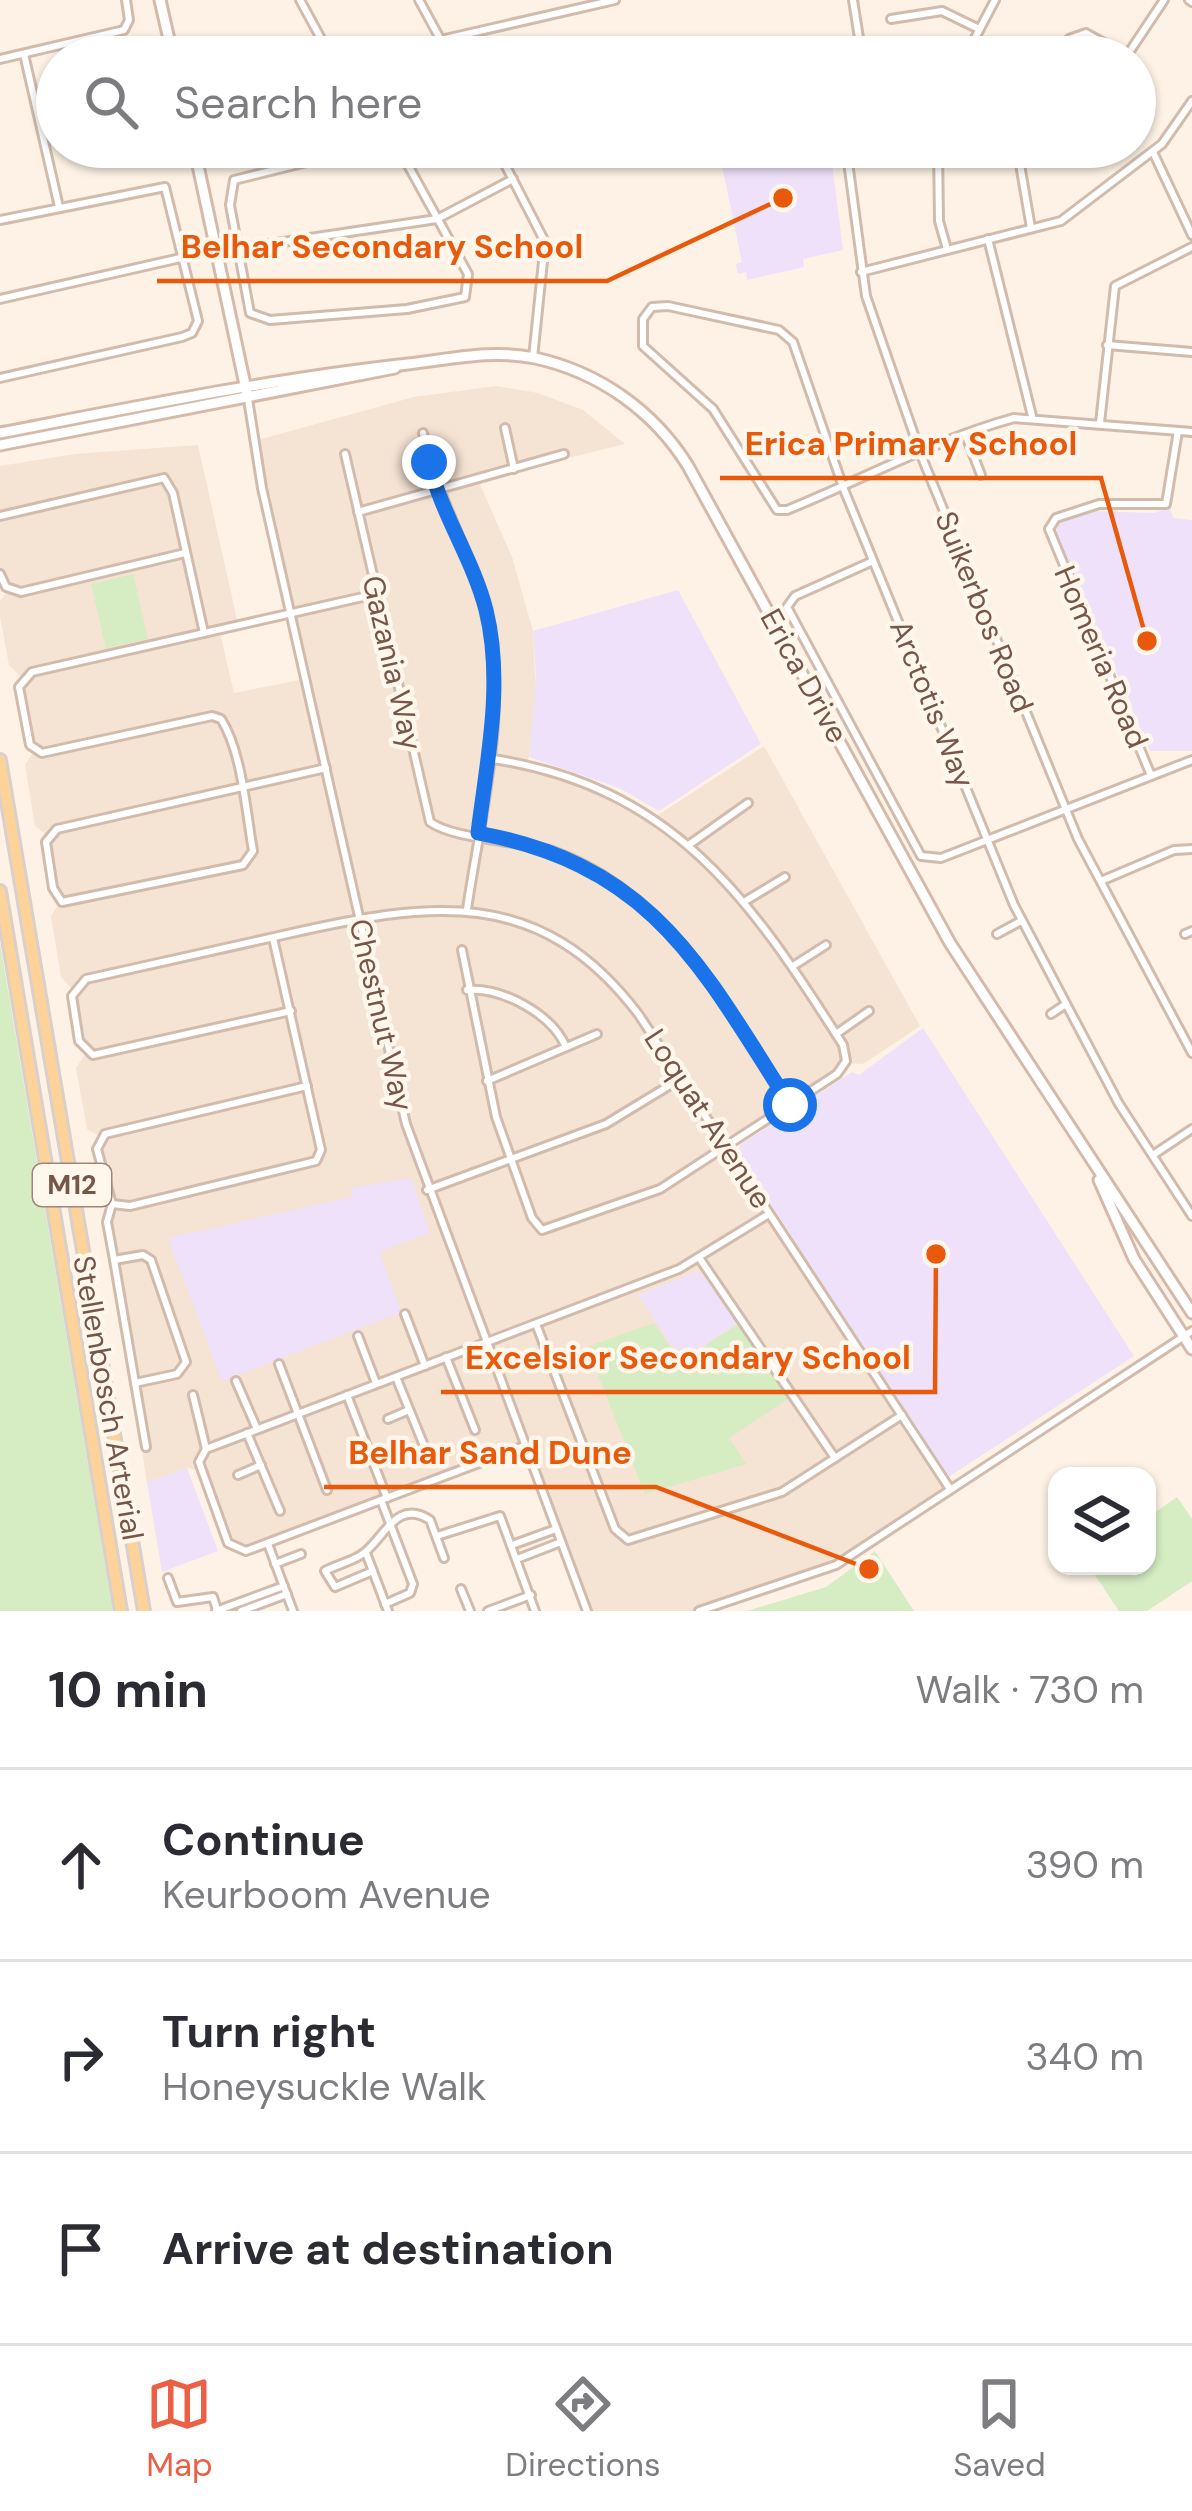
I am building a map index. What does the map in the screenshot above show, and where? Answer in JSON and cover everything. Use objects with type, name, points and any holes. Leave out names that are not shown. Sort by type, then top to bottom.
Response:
[{"type":"main road","points":[[160,0],[168,36]]},
{"type":"main road","points":[[199,168],[247,393]]},
{"type":"main road","name":"Erica Drive","points":[[0,433],[470,354],[533,358],[587,375],[622,395],[682,455],[923,897],[1192,1313]]},
{"type":"main road","name":"Erica Drive","points":[[0,445],[247,393]]},
{"type":"main road","name":"Stellenbosch Arterial","points":[[0,760],[144,1611]]},
{"type":"main road","name":"Stellenbosch Arterial","points":[[0,891],[122,1611]]},
{"type":"main road","name":"Erica Drive","points":[[1090,1158],[1134,1259],[1188,1333],[1192,1349]]},
{"type":"street","points":[[99,36],[124,30],[129,20],[126,0]]},
{"type":"street","points":[[301,0],[320,36]]},
{"type":"street","points":[[419,0],[439,36]]},
{"type":"street","points":[[458,36],[615,0]]},
{"type":"street","points":[[853,0],[859,36]]},
{"type":"street","points":[[975,36],[995,0]]},
{"type":"street","points":[[1140,36],[1164,0]]},
{"type":"street","points":[[890,19],[942,11],[979,28]]},
{"type":"street","points":[[0,59],[36,51]]},
{"type":"street","points":[[24,54],[36,108]]},
{"type":"street","points":[[1156,148],[1192,101]]},
{"type":"street","points":[[1156,158],[1192,235]]},
{"type":"street","points":[[50,168],[59,207]]},
{"type":"street","points":[[282,168],[234,180],[229,197],[247,307],[262,319],[442,304],[465,297],[469,280],[409,168]]},
{"type":"street","points":[[507,168],[545,242],[533,358]]},
{"type":"street","name":"Suikerbos Road","points":[[848,168],[860,272],[921,455],[1065,807],[1192,1053]]},
{"type":"street","points":[[938,168],[939,221],[947,249]]},
{"type":"street","points":[[1021,168],[1031,229]]},
{"type":"street","points":[[860,272],[1068,217],[1132,168]]},
{"type":"street","points":[[236,249],[437,219],[513,179]]},
{"type":"street","points":[[0,220],[165,187],[198,315],[192,333],[0,378]]},
{"type":"street","points":[[988,239],[1032,417]]},
{"type":"street","points":[[1100,423],[1115,286],[1192,247]]},
{"type":"street","points":[[0,298],[185,257]]},
{"type":"street","name":"Arctotis Way","points":[[843,487],[787,510],[770,504],[713,409],[643,346],[640,333],[647,310],[668,306],[788,335],[843,487],[1022,921],[1153,1156],[1192,1216]]},
{"type":"street","points":[[1107,345],[1192,352]]},
{"type":"street","name":"Chestnut Way","points":[[247,393],[291,613],[406,1124],[587,1611]]},
{"type":"street","points":[[843,487],[1001,422],[1032,417],[1192,432]]},
{"type":"street","points":[[505,428],[514,469]]},
{"type":"street","name":"Homeria Road","points":[[1150,773],[1049,529],[1056,518],[1087,506],[1166,504],[1178,431]]},
{"type":"street","points":[[423,433],[436,490],[476,582],[490,632],[494,691],[467,909]]},
{"type":"street","points":[[966,436],[981,476]]},
{"type":"street","name":"Gazania Way","points":[[345,454],[430,821],[478,833]]},
{"type":"street","points":[[358,512],[565,454]]},
{"type":"street","points":[[0,516],[160,477],[172,486],[204,632]]},
{"type":"street","points":[[0,574],[6,587],[21,592],[187,553]]},
{"type":"street","points":[[873,561],[795,596],[788,613],[920,856],[941,858],[1192,760]]},
{"type":"street","points":[[326,768],[240,787],[57,829],[46,842],[56,897],[71,904],[243,865],[253,851],[240,787],[227,729],[212,716],[42,753],[28,738],[19,687],[26,675],[376,594]]},
{"type":"street","points":[[462,950],[487,1081],[510,1160],[535,1223],[548,1231],[660,1189],[837,1074],[846,1061],[836,1034],[746,901],[690,844],[652,816],[577,778],[487,758]]},
{"type":"street","points":[[690,844],[748,803]]},
{"type":"street","points":[[478,833],[559,854],[603,875],[646,906],[711,982],[790,1105]]},
{"type":"street","points":[[1100,881],[1174,850],[1192,849]]},
{"type":"street","points":[[746,901],[785,877]]},
{"type":"street","name":"Loquat Avenue","points":[[291,1011],[106,1054],[87,1053],[79,1042],[72,995],[81,981],[359,918],[467,909],[541,929],[596,965],[639,1015],[950,1490]]},
{"type":"street","points":[[997,934],[1022,921]]},
{"type":"street","points":[[112,1204],[130,1206],[313,1164],[321,1150],[273,937]]},
{"type":"street","points":[[792,967],[826,945]]},
{"type":"street","points":[[467,990],[489,991],[520,1004],[557,1033],[566,1047]]},
{"type":"street","points":[[1051,1014],[1066,1004]]},
{"type":"street","points":[[836,1034],[869,1011]]},
{"type":"street","points":[[487,1081],[597,1034]]},
{"type":"street","points":[[427,1190],[620,1118],[680,1079]]},
{"type":"street","points":[[146,1447],[107,1222],[112,1204],[98,1157],[105,1134],[307,1086]]},
{"type":"street","points":[[1153,1156],[1192,1129]]},
{"type":"street","points":[[206,1449],[700,1259],[770,1214]]},
{"type":"street","points":[[114,1260],[143,1255],[151,1260],[186,1363],[172,1376],[135,1383]]},
{"type":"street","points":[[700,1259],[835,1458]]},
{"type":"street","points":[[405,1314],[425,1366]]},
{"type":"street","points":[[536,1324],[622,1538],[635,1540],[763,1500],[902,1415]]},
{"type":"street","points":[[699,1611],[825,1570],[1188,1333]]},
{"type":"street","points":[[358,1336],[376,1384]]},
{"type":"street","points":[[446,1358],[475,1430]]},
{"type":"street","points":[[279,1364],[327,1490]]},
{"type":"street","points":[[396,1377],[427,1454]]},
{"type":"street","points":[[236,1381],[257,1430]]},
{"type":"street","points":[[193,1395],[206,1449],[200,1471],[228,1543],[239,1551],[524,1445]]},
{"type":"street","points":[[347,1395],[413,1584],[410,1593],[387,1608],[366,1553]]},
{"type":"street","points":[[388,1418],[409,1410]]},
{"type":"street","points":[[247,1433],[280,1511]]},
{"type":"street","points":[[238,1475],[261,1466]]},
{"type":"street","points":[[437,1535],[498,1514],[535,1611]]},
{"type":"street","points":[[373,1570],[335,1587],[325,1573],[366,1553],[389,1522],[426,1515],[444,1558]]},
{"type":"street","points":[[512,1545],[556,1529]]},
{"type":"street","points":[[518,1559],[561,1542]]},
{"type":"street","points":[[268,1544],[293,1611]]},
{"type":"street","points":[[275,1564],[302,1554]]},
{"type":"street","points":[[169,1578],[177,1602],[213,1597],[217,1611],[285,1590]]},
{"type":"street","points":[[461,1589],[470,1611]]},
{"type":"street","points":[[488,1611],[531,1595]]},
{"type":"shaded area","points":[[722,168],[833,168],[843,250],[803,259],[804,267],[747,280],[746,272],[738,274],[736,264],[742,262]]},
{"type":"shaded area","points":[[496,386],[538,393],[583,410],[625,444],[478,480],[512,557],[533,631],[536,695],[528,764],[606,790],[655,817],[764,746],[920,1026],[863,1064],[847,1063],[727,1146],[950,1489],[835,1563],[696,1611],[587,1611],[525,1447],[247,1552],[233,1548],[199,1470],[187,1468],[147,1483],[107,1222],[110,1205],[97,1157],[101,1137],[87,1129],[76,1068],[86,1053],[79,1042],[72,989],[61,977],[51,916],[60,902],[46,856],[47,835],[35,826],[25,765],[34,751],[19,687],[22,678],[9,665],[0,616],[0,601],[8,590],[0,577],[0,466],[75,454],[198,445],[238,624],[219,629],[234,693],[305,679],[254,441],[414,397]]},
{"type":"shaded area","points":[[1169,508],[1174,518],[1192,520],[1192,751],[1150,751],[1056,531],[1059,523],[1088,511],[1154,513]]},
{"type":"shaded area","points":[[678,590],[761,744],[659,811],[619,788],[529,757],[536,675],[533,631]]},
{"type":"shaded area","points":[[923,1028],[1134,1356],[947,1478],[738,1153],[740,1145],[852,1072],[859,1075]]},
{"type":"shaded area","points":[[411,1178],[430,1233],[379,1252],[402,1312],[222,1381],[168,1238],[352,1197],[351,1188]]},
{"type":"shaded area","points":[[695,1272],[703,1274],[737,1324],[681,1360],[638,1295]]},
{"type":"shaded area","points":[[187,1468],[218,1551],[162,1572],[147,1483]]},
{"type":"green space","points":[[133,574],[148,639],[106,648],[91,584]]},
{"type":"green space","points":[[0,943],[113,1611],[0,1611]]},
{"type":"green space","points":[[742,1321],[793,1396],[729,1438],[746,1464],[645,1494],[587,1347],[654,1323],[681,1362]]},
{"type":"green space","points":[[1177,1497],[1192,1519],[1192,1581],[1147,1611],[1119,1611],[1095,1575],[1156,1575],[1156,1512]]},
{"type":"green space","points":[[875,1551],[914,1611],[747,1611],[826,1587]]},
{"type":"place","name":"Belhar Secondary School","points":[[783,198]]},
{"type":"place","name":"Erica Primary School","points":[[1147,641]]},
{"type":"place","name":"Excelsior Secondary School","points":[[936,1254]]},
{"type":"place","name":"Belhar Sand Dune","points":[[869,1569]]},
{"type":"route","points":[[429,462],[436,490],[485,606],[492,642],[494,691],[478,833],[559,854],[603,875],[646,906],[711,982],[790,1105]]}]
